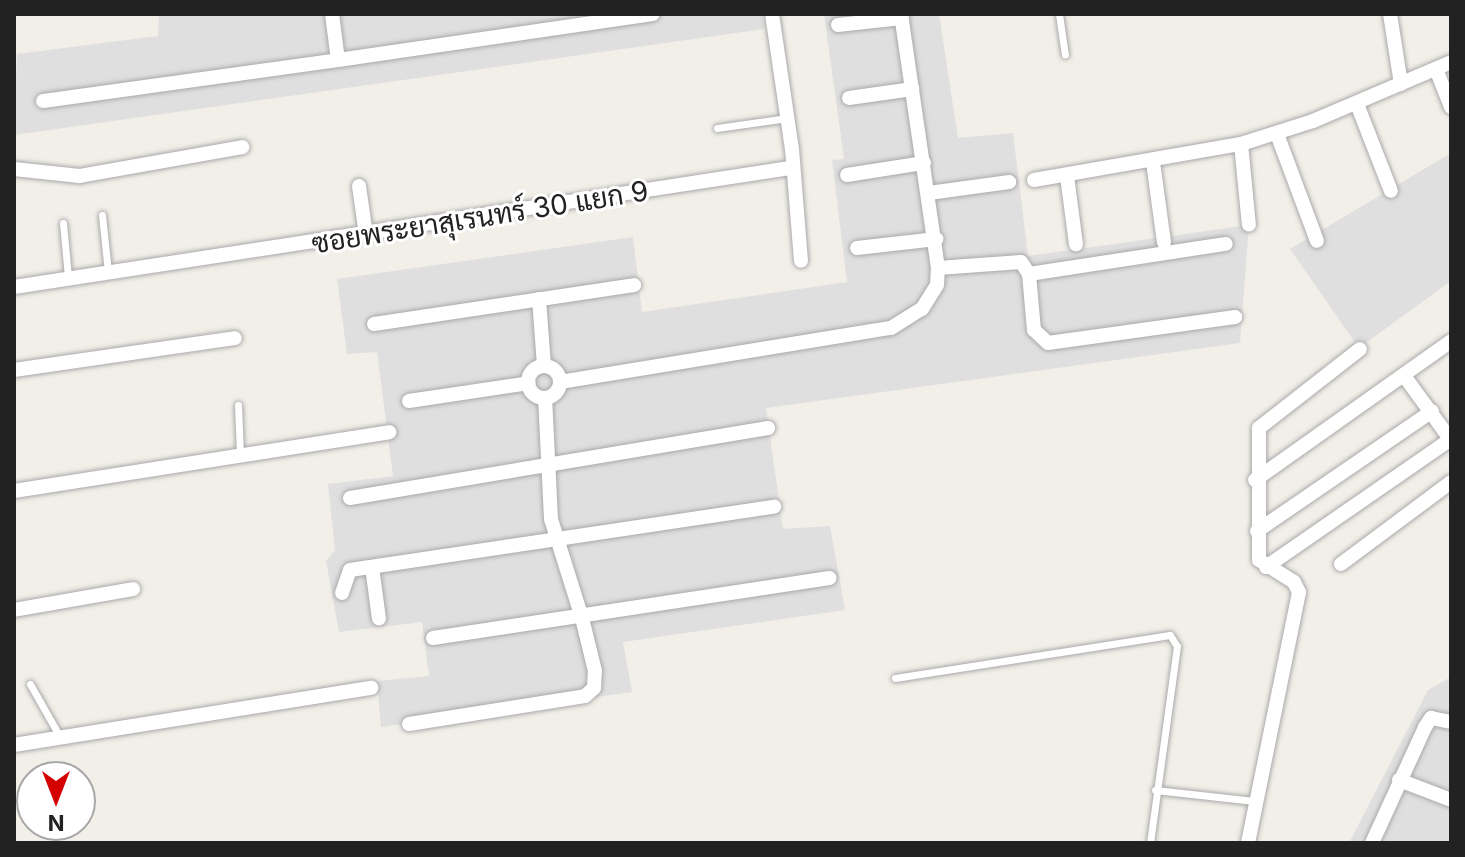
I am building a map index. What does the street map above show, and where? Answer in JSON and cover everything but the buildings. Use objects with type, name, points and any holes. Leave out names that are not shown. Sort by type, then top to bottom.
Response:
[{"type":"street","points":[[332,14],[338,60]]},
{"type":"street","points":[[43,101],[338,60],[584,19],[653,14]]},
{"type":"street","points":[[772,14],[787,118],[801,261]]},
{"type":"street","points":[[1390,14],[1401,84]]},
{"type":"street","points":[[560,382],[891,328],[910,320],[932,297],[938,268],[936,239],[901,16],[838,25]]},
{"type":"street","points":[[1034,180],[1153,162],[1277,134],[1357,104],[1451,62]]},
{"type":"street","points":[[1436,69],[1451,107]]},
{"type":"street","points":[[849,98],[912,89]]},
{"type":"street","points":[[1357,104],[1391,191]]},
{"type":"street","points":[[1277,134],[1317,241]]},
{"type":"street","points":[[1241,144],[1249,225]]},
{"type":"street","points":[[14,169],[80,176],[242,147]]},
{"type":"street","points":[[1153,162],[1164,242]]},
{"type":"street","points":[[847,175],[924,163]]},
{"type":"street","name":"ซอยพระยาสุเรนทร์ 30 แยก 9","points":[[14,287],[790,168]]},
{"type":"street","points":[[1067,176],[1076,244]]},
{"type":"street","points":[[929,193],[1009,182]]},
{"type":"street","points":[[359,186],[366,235]]},
{"type":"street","points":[[857,248],[936,239]]},
{"type":"street","points":[[1029,274],[1226,244]]},
{"type":"street","points":[[938,268],[1014,261],[1029,274],[1034,330],[1048,343],[1235,317]]},
{"type":"street","points":[[374,324],[634,285]]},
{"type":"street","points":[[539,299],[544,366]]},
{"type":"street","points":[[14,370],[235,338]]},
{"type":"street","points":[[1255,480],[1405,377],[1451,341]]},
{"type":"street","points":[[1248,843],[1254,801],[1299,604],[1294,582],[1259,560],[1255,480],[1262,422],[1360,349]]},
{"type":"street","points":[[544,366],[555,371],[560,382],[556,393],[545,398],[534,394],[529,383],[533,371],[544,366]]},
{"type":"street","points":[[1266,567],[1451,439],[1405,377]]},
{"type":"street","points":[[409,401],[529,383]]},
{"type":"street","points":[[409,724],[590,693],[595,671],[582,618],[556,539],[545,398]]},
{"type":"street","points":[[1257,531],[1432,411]]},
{"type":"street","points":[[350,498],[548,462],[768,428]]},
{"type":"street","points":[[14,491],[389,432]]},
{"type":"street","points":[[1341,564],[1451,482]]},
{"type":"street","points":[[342,593],[347,572],[372,567],[774,507]]},
{"type":"street","points":[[372,567],[379,619]]},
{"type":"street","points":[[433,638],[582,618],[829,578]]},
{"type":"street","points":[[14,610],[133,589]]},
{"type":"street","points":[[14,745],[371,688]]},
{"type":"street","points":[[1372,843],[1399,780],[1431,718],[1451,722]]},
{"type":"street","points":[[1399,780],[1451,800]]},
{"type":"lane","points":[[1059,14],[1065,55]]},
{"type":"lane","points":[[717,128],[787,118]]},
{"type":"lane","points":[[102,215],[108,272]]},
{"type":"lane","points":[[63,223],[68,277]]},
{"type":"lane","points":[[238,405],[240,455]]},
{"type":"lane","points":[[895,678],[1170,635],[1177,646],[1150,843]]},
{"type":"lane","points":[[30,684],[61,739]]},
{"type":"lane","points":[[1155,790],[1254,801]]},
{"type":"shaded area","points":[[159,14],[762,14],[764,29],[14,135],[17,54],[158,36]]},
{"type":"shaded area","points":[[824,14],[939,14],[958,138],[1013,133],[1028,256],[1249,225],[1240,343],[766,408],[783,529],[830,526],[845,610],[623,642],[632,692],[381,727],[377,681],[429,676],[422,622],[339,632],[326,561],[335,550],[328,484],[393,476],[377,352],[347,354],[337,279],[633,237],[642,312],[847,282],[832,160],[844,159]]},
{"type":"shaded area","points":[[1451,153],[1451,281],[1359,348],[1290,249]]},
{"type":"shaded area","points":[[1451,677],[1451,843],[1349,843],[1428,690]]}]
